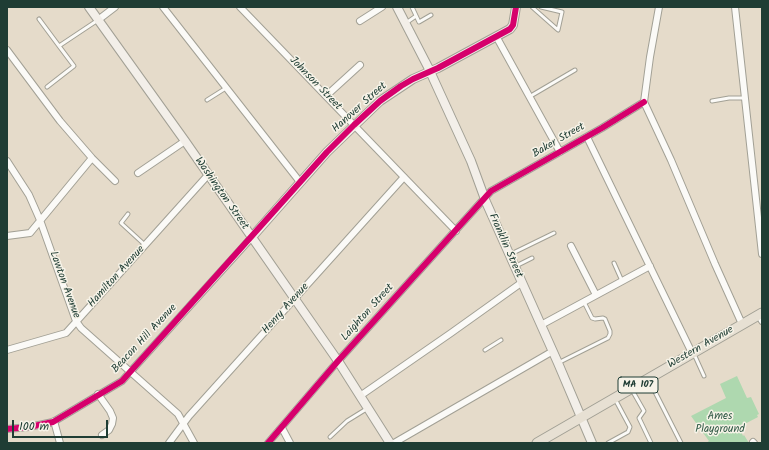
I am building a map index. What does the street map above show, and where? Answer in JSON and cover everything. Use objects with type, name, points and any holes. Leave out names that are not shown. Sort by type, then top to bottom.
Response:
[{"type":"main road","name":"Washington Street","points":[[89,7],[295,299],[390,443]]},
{"type":"main road","name":"Franklin Street","points":[[397,7],[430,71],[471,161],[509,255],[553,351],[592,443]]},
{"type":"main road","name":"Hanover Street","points":[[252,237],[327,152],[380,101],[413,79],[512,27],[516,7]]},
{"type":"main road","name":"Western Avenue","points":[[537,443],[742,324],[761,317]]},
{"type":"street","points":[[98,20],[115,7]]},
{"type":"street","points":[[163,7],[300,182]]},
{"type":"street","name":"Johnson Street","points":[[240,7],[456,231]]},
{"type":"street","points":[[360,21],[382,7]]},
{"type":"street","points":[[659,7],[644,102],[671,160],[742,324]]},
{"type":"street","points":[[735,7],[762,254]]},
{"type":"street","points":[[496,36],[560,152]]},
{"type":"street","points":[[7,50],[60,121],[92,158],[115,181]]},
{"type":"street","points":[[326,96],[360,65]]},
{"type":"street","name":"Baker Street","points":[[485,198],[491,192],[587,137],[644,102]]},
{"type":"street","points":[[587,137],[693,353]]},
{"type":"street","points":[[138,173],[184,141]]},
{"type":"street","points":[[7,236],[30,233],[92,158]]},
{"type":"street","name":"Lawton Avenue","points":[[7,161],[29,195],[40,220],[76,320],[81,328],[178,414],[194,443]]},
{"type":"street","name":"Hamilton Avenue","points":[[7,350],[66,333],[76,320],[145,246],[208,175]]},
{"type":"street","name":"Henry Avenue","points":[[169,443],[184,424],[404,177]]},
{"type":"street","name":"Laighton Street","points":[[268,443],[338,362],[485,198]]},
{"type":"street","name":"Beacon Hill Avenue","points":[[7,429],[29,427],[54,421],[122,381],[252,237]]},
{"type":"street","points":[[571,246],[596,295]]},
{"type":"street","points":[[541,325],[650,266]]},
{"type":"street","points":[[360,396],[522,283]]},
{"type":"street","points":[[394,443],[553,351]]},
{"type":"street","points":[[98,394],[113,418],[109,430],[102,435]]},
{"type":"street","points":[[54,421],[60,443]]},
{"type":"street","points":[[282,428],[290,443]]},
{"type":"lane","points":[[412,7],[420,22],[431,15]]},
{"type":"lane","points":[[532,7],[558,30],[562,12],[541,7]]},
{"type":"lane","points":[[406,23],[416,16]]},
{"type":"lane","points":[[39,19],[74,66],[47,87]]},
{"type":"lane","points":[[59,46],[98,20]]},
{"type":"lane","points":[[529,97],[575,70]]},
{"type":"lane","points":[[207,100],[226,88]]},
{"type":"lane","points":[[712,101],[729,98],[746,98]]},
{"type":"lane","points":[[128,214],[120,223],[145,246]]},
{"type":"lane","points":[[509,255],[554,233]]},
{"type":"lane","points":[[515,267],[532,258]]},
{"type":"lane","points":[[614,263],[622,281]]},
{"type":"lane","points":[[558,363],[608,338],[610,334],[605,319],[592,318],[584,302]]},
{"type":"lane","points":[[485,350],[501,340]]},
{"type":"lane","points":[[693,353],[704,376]]},
{"type":"lane","points":[[648,379],[681,443]]},
{"type":"lane","points":[[631,388],[644,411],[639,418],[651,443]]},
{"type":"lane","points":[[608,443],[628,432],[630,427],[614,398]]},
{"type":"lane","points":[[330,437],[347,421],[368,408]]},
{"type":"green space","name":"Ames Playground","points":[[737,376],[747,398],[751,397],[759,414],[757,415],[758,417],[739,427],[743,436],[744,435],[749,443],[706,443],[709,441],[691,416],[726,398],[720,384]]},
{"type":"cycle path","points":[[7,429],[29,427],[53,422],[122,381],[327,152],[354,125],[380,101],[401,86],[510,29],[513,25],[516,7]]},
{"type":"cycle path","points":[[268,443],[338,361],[491,191],[602,128],[644,102]]}]
